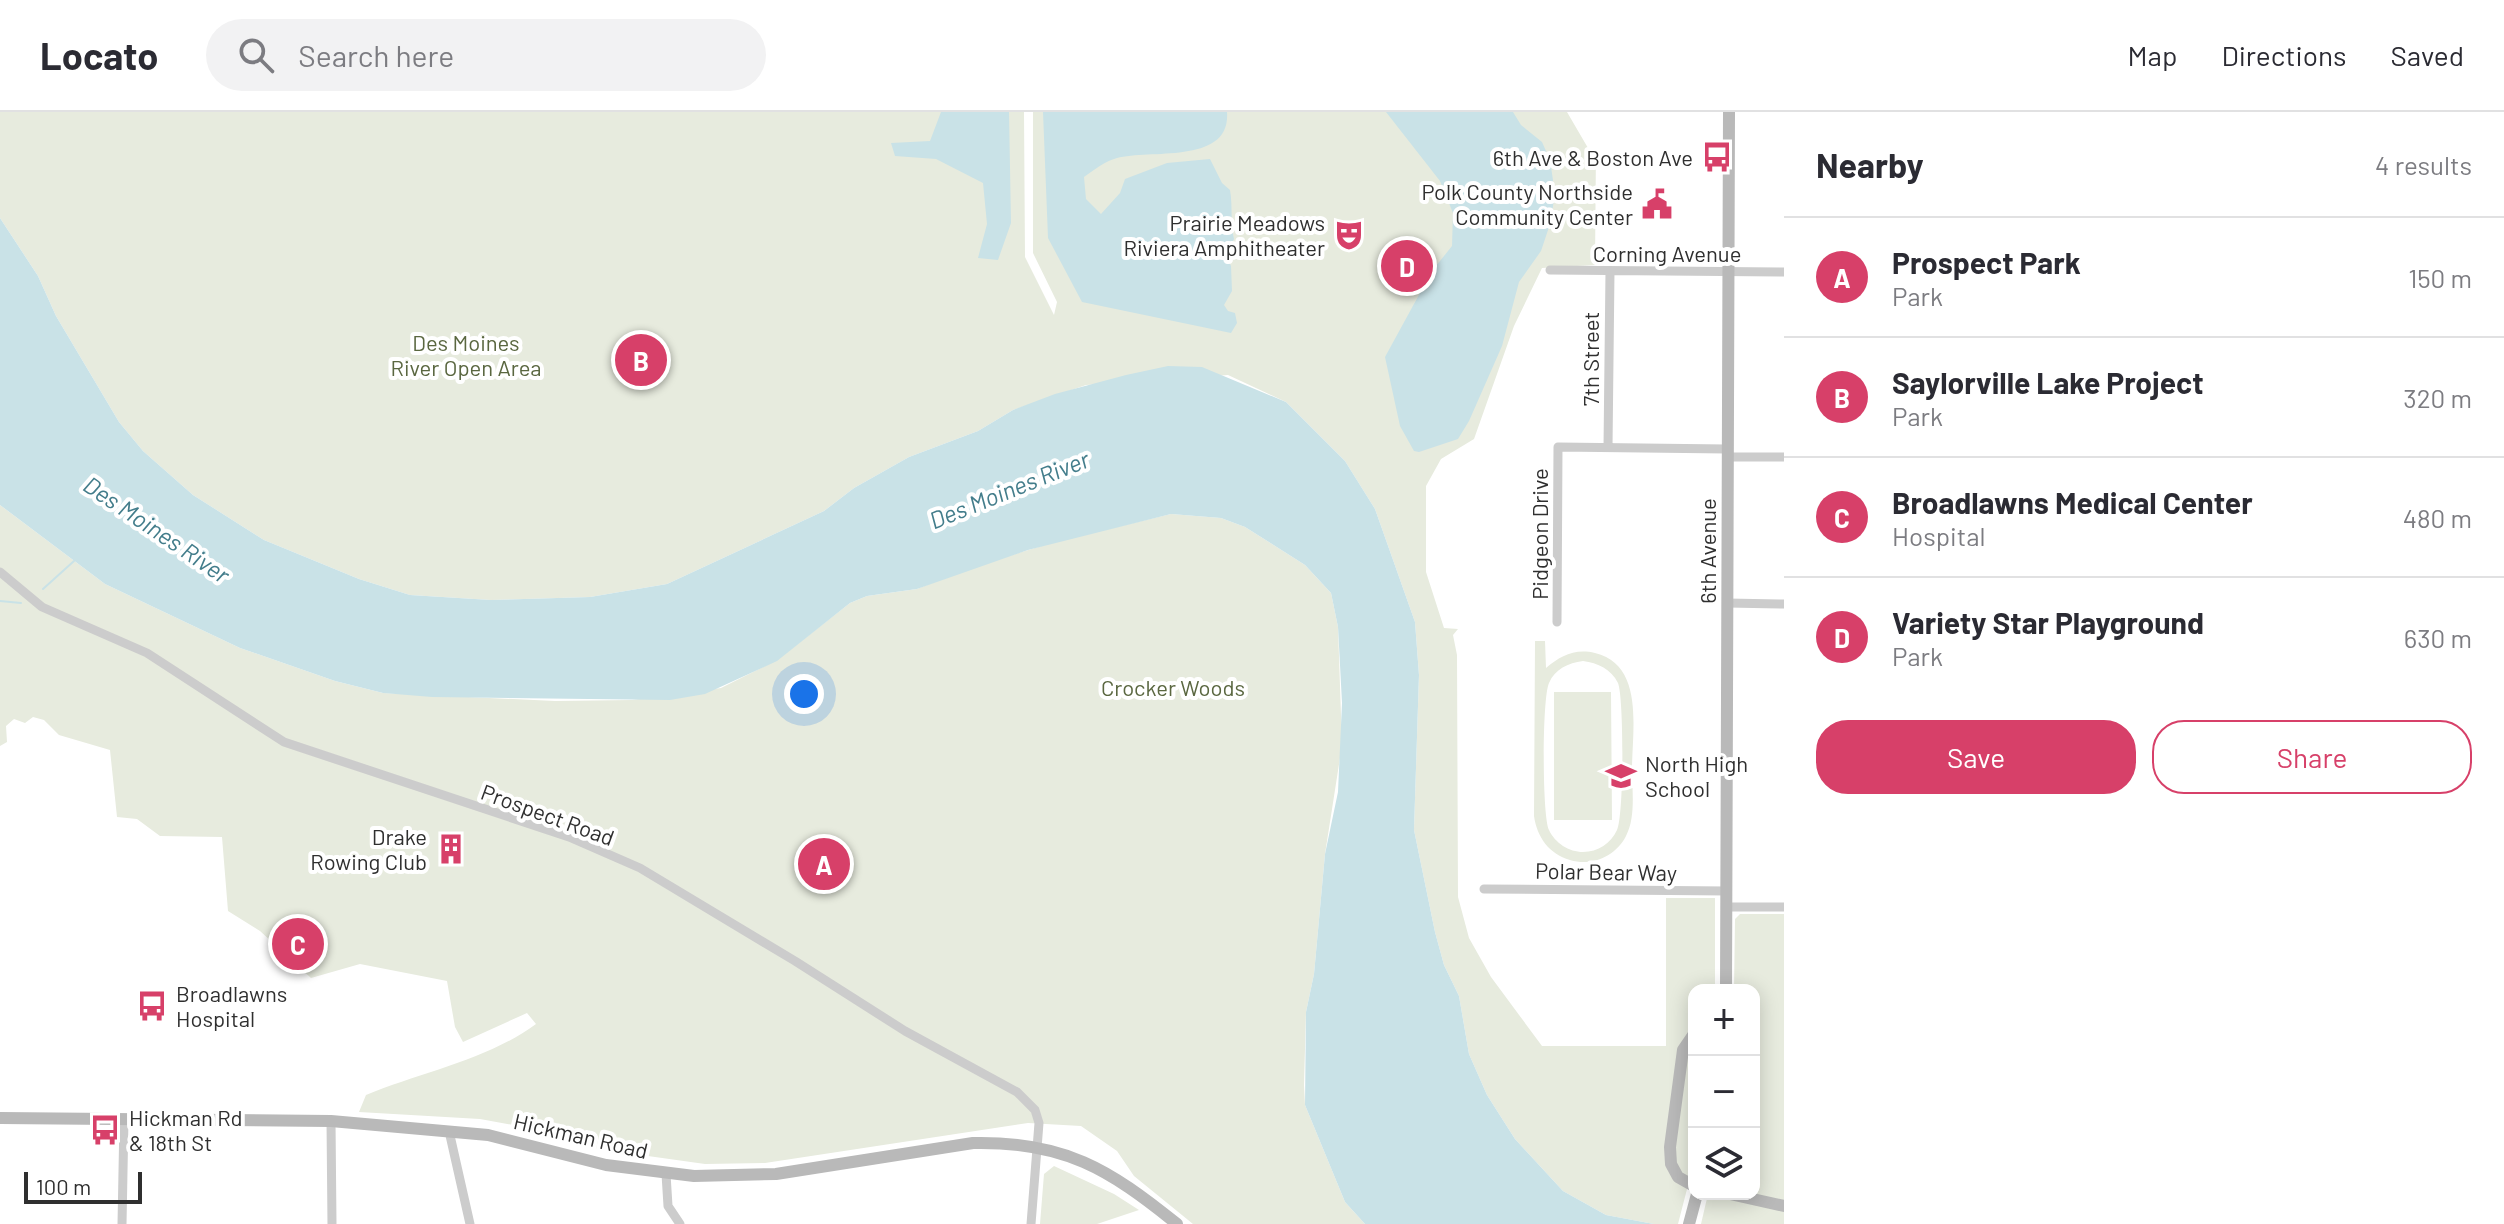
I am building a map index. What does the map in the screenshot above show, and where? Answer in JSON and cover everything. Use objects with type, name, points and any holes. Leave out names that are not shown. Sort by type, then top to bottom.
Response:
[{"type":"main road","name":"6th Avenue","points":[[1726,984],[1729,112]]},
{"type":"main road","points":[[1688,1043],[1683,1050],[1670,1153],[1678,1177],[1688,1183]]},
{"type":"main road","name":"Hickman Road","points":[[0,1118],[331,1121],[522,1141],[606,1165],[666,1174],[776,1174],[973,1143],[1037,1146],[1108,1172],[1177,1224]]},
{"type":"main road","points":[[1689,1224],[1695,1200]]},
{"type":"main road","points":[[1757,1200],[1784,1206]]},
{"type":"street","name":"Corning Avenue","points":[[1550,270],[1784,272]]},
{"type":"street","name":"7th Street","points":[[1608,447],[1610,271]]},
{"type":"street","name":"Pidgeon Drive","points":[[1557,622],[1558,447],[1608,447]]},
{"type":"street","points":[[1608,447],[1784,457]]},
{"type":"street","name":"Prospect Road","points":[[0,572],[42,607],[147,653],[298,748],[569,837],[673,887],[905,1031],[1017,1092],[1035,1110],[1039,1123],[1031,1224]]},
{"type":"street","points":[[1727,603],[1784,604]]},
{"type":"street","name":"Polar Bear Way","points":[[1484,889],[1727,891]]},
{"type":"street","points":[[1727,907],[1784,907]]},
{"type":"street","points":[[122,1224],[124,1119]]},
{"type":"street","points":[[331,1121],[332,1224]]},
{"type":"street","points":[[449,1131],[470,1224]]},
{"type":"street","points":[[666,1174],[668,1206],[680,1224]]},
{"type":"street","points":[[1159,1224],[1160,1210]]},
{"type":"green space","name":"Des Moines River Open Area","points":[[0,112],[1024,112],[1025,257],[1054,315],[1057,302],[1033,253],[1033,112],[1567,112],[1588,148],[1596,148],[1595,265],[1542,268],[1514,326],[1474,439],[1441,459],[1426,486],[1426,572],[1444,628],[1458,629],[1453,635],[1457,655],[1458,897],[1469,938],[1491,977],[1542,1046],[1666,1046],[1666,898],[1715,898],[1715,984],[1688,984],[1688,1185],[1678,1224],[1654,1224],[1606,1215],[1563,1191],[1515,1139],[1487,1095],[1469,1054],[1459,996],[1444,965],[1414,830],[1419,675],[1415,622],[1375,509],[1345,461],[1286,402],[1228,375],[1086,385],[1013,410],[978,431],[909,457],[854,488],[824,511],[667,584],[590,597],[491,600],[410,595],[359,579],[264,540],[193,495],[143,451],[119,422],[56,316],[38,276],[0,218]]},
{"type":"green space","name":"Crocker Woods","points":[[0,505],[105,584],[240,648],[335,681],[383,693],[555,701],[632,700],[721,688],[777,660],[850,603],[867,596],[917,589],[969,568],[1058,541],[1171,514],[1221,518],[1245,527],[1305,565],[1331,593],[1338,627],[1342,745],[1325,854],[1314,974],[1306,1012],[1304,1085],[1305,1105],[1345,1202],[1365,1224],[1193,1224],[1134,1176],[1117,1151],[1081,1126],[1028,1123],[765,1163],[705,1164],[598,1149],[524,1127],[480,1119],[359,1112],[366,1095],[497,1047],[536,1024],[527,1013],[463,1042],[455,1027],[447,981],[360,964],[311,978],[260,931],[228,911],[222,837],[160,836],[137,819],[117,817],[110,750],[59,735],[44,720],[33,717],[25,723],[14,719],[6,726],[7,742],[0,746]]},
{"type":"green space","points":[[1535,641],[1545,641],[1546,668],[1568,654],[1588,652],[1611,660],[1622,671],[1632,701],[1632,812],[1622,843],[1610,854],[1587,862],[1570,860],[1550,849],[1541,838],[1534,816]],"holes":[[[1583,661],[1608,670],[1618,683],[1622,732],[1622,781],[1617,830],[1608,843],[1589,852],[1563,846],[1549,830],[1544,781],[1544,732],[1549,683],[1558,670]]]},
{"type":"green space","points":[[1554,692],[1611,692],[1612,820],[1554,820]]},
{"type":"green space","points":[[1740,914],[1784,914],[1784,1224],[1701,1224],[1707,1200],[1760,1200],[1760,984],[1734,984],[1735,919]]},
{"type":"green space","points":[[1054,1166],[1114,1194],[1139,1210],[1097,1224],[1040,1224],[1044,1174]]},
{"type":"water","points":[[941,112],[1009,112],[1011,223],[998,260],[978,258],[987,224],[983,183],[936,159],[895,156],[891,143],[930,141]]},
{"type":"water","points":[[1043,112],[1227,112],[1225,129],[1216,140],[1203,147],[1186,152],[1117,158],[1084,177],[1086,199],[1101,214],[1120,193],[1125,179],[1167,163],[1210,159],[1231,196],[1234,239],[1226,255],[1231,266],[1232,291],[1224,305],[1228,311],[1235,313],[1237,323],[1231,333],[1082,302],[1048,238]]},
{"type":"water","points":[[1386,112],[1513,112],[1521,125],[1542,142],[1550,160],[1555,194],[1541,251],[1519,282],[1502,346],[1469,421],[1458,439],[1419,452],[1414,451],[1400,426],[1385,357],[1432,271],[1452,246],[1453,213],[1440,181]]},
{"type":"water","name":"Des Moines River","points":[[0,218],[38,276],[56,316],[119,422],[143,451],[193,495],[264,540],[359,579],[410,595],[491,600],[590,597],[667,584],[824,511],[854,488],[909,457],[978,431],[1013,410],[1055,394],[1126,375],[1168,366],[1202,367],[1286,402],[1345,461],[1375,509],[1415,622],[1419,675],[1414,830],[1444,965],[1459,996],[1469,1054],[1487,1095],[1515,1139],[1563,1191],[1606,1215],[1654,1224],[1365,1224],[1345,1202],[1305,1105],[1306,1012],[1314,974],[1325,854],[1338,792],[1342,703],[1338,627],[1331,593],[1305,565],[1245,527],[1221,518],[1171,514],[1028,550],[917,589],[867,596],[850,603],[777,661],[705,694],[670,700],[432,697],[383,693],[335,681],[240,648],[105,584],[0,505]]},
{"type":"waterway","points":[[43,589],[74,561]]},
{"type":"waterway","points":[[0,601],[21,603]]},
{"type":"place","name":"6th Ave & Boston Ave","points":[[1717,157]]},
{"type":"place","name":"Polk County Northside Community Center","points":[[1657,204]]},
{"type":"place","name":"Prairie Meadows Riviera Amphitheater","points":[[1349,235]]},
{"type":"place","name":"Variety Star Playground","points":[[1407,266]]},
{"type":"place","name":"Saylorville Lake Project","points":[[641,360]]},
{"type":"place","name":"North High School","points":[[1621,776]]},
{"type":"place","name":"Drake Rowing Club","points":[[451,849]]},
{"type":"place","name":"Prospect Park","points":[[824,864]]},
{"type":"place","name":"Broadlawns Medical Center","points":[[298,944]]},
{"type":"place","name":"Broadlawns Hospital","points":[[152,1006]]},
{"type":"place","name":"Hickman Rd & 18th St","points":[[105,1130]]}]
